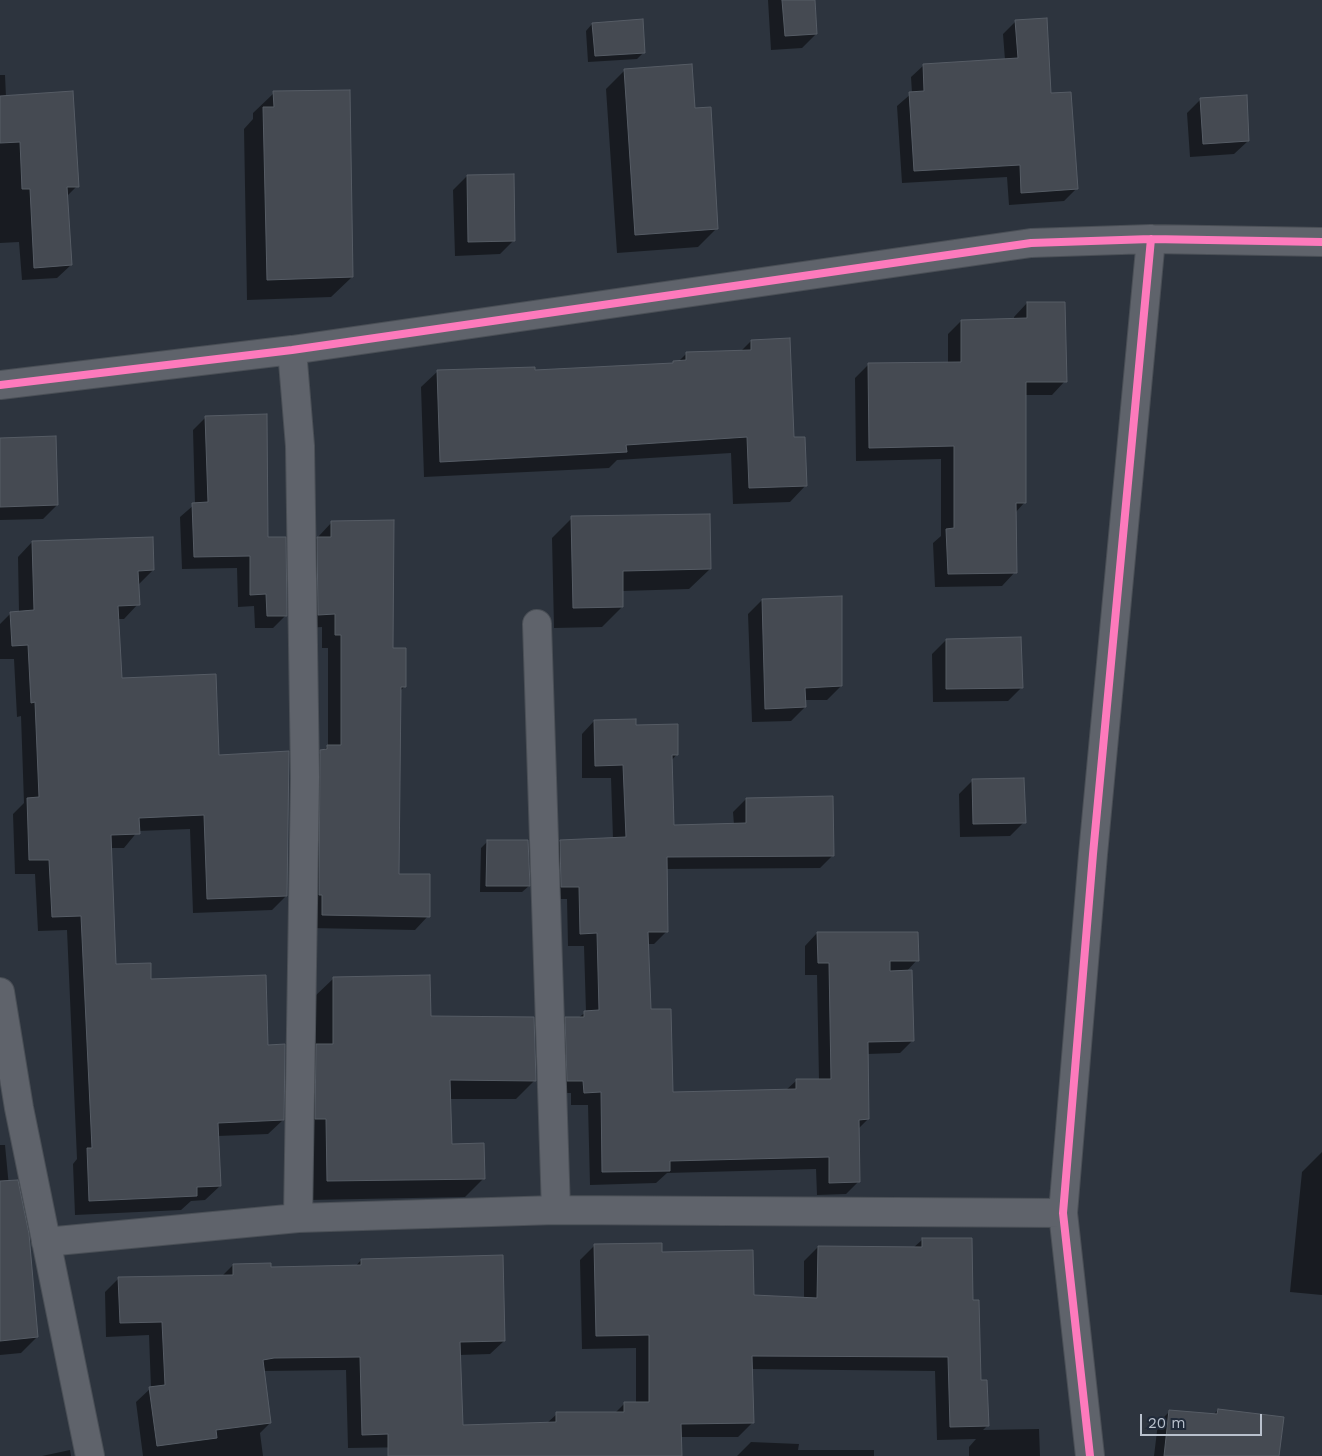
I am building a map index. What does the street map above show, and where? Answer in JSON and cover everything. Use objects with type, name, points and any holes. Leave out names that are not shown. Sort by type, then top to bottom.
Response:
[{"type":"street","points":[[1090,1456],[1062,1213],[1093,854],[1152,239]]},
{"type":"street","points":[[0,385],[292,350],[1031,243],[1152,239],[1322,242]]},
{"type":"street","points":[[292,350],[300,446],[305,767],[298,1218]]},
{"type":"street","points":[[537,624],[556,1210]]},
{"type":"street","points":[[0,992],[18,1108],[90,1456]]},
{"type":"street","points":[[46,1242],[298,1218],[556,1210],[1062,1213]]},
{"type":"building","points":[[782,0],[815,0],[817,34],[785,36]]},
{"type":"building","points":[[1047,18],[1051,93],[1071,92],[1078,189],[1021,193],[1020,165],[914,171],[909,92],[924,91],[923,64],[1018,58],[1015,20]]},
{"type":"building","points":[[643,19],[645,53],[595,56],[592,23]]},
{"type":"building","points":[[692,64],[695,108],[711,107],[718,229],[635,235],[624,69]]},
{"type":"building","points":[[350,90],[353,277],[267,280],[263,107],[274,107],[273,91]]},
{"type":"building","points":[[73,91],[79,187],[67,187],[72,265],[34,268],[30,189],[22,189],[20,142],[0,143],[0,96]]},
{"type":"building","points":[[1247,95],[1249,141],[1203,144],[1200,98]]},
{"type":"building","points":[[514,174],[515,241],[468,242],[467,175]]},
{"type":"building","points":[[1027,302],[1065,302],[1067,382],[1026,382],[1026,503],[1016,503],[1017,573],[948,574],[946,529],[954,528],[954,446],[869,448],[868,363],[961,362],[961,320],[1027,318]]},
{"type":"building","points":[[790,338],[794,437],[805,437],[807,486],[749,488],[747,437],[626,445],[627,452],[440,462],[437,370],[535,367],[535,370],[673,363],[673,361],[686,360],[686,352],[751,350],[751,340]]},
{"type":"building","points":[[267,414],[268,537],[286,537],[287,616],[267,616],[266,594],[250,595],[250,556],[194,557],[192,503],[208,502],[205,416]]},
{"type":"building","points":[[56,436],[58,505],[0,507],[0,438]]},
{"type":"building","points":[[710,514],[711,569],[623,571],[623,607],[573,608],[571,516]]},
{"type":"building","points":[[394,520],[393,648],[406,648],[406,687],[401,687],[399,874],[430,874],[430,917],[322,915],[322,895],[319,895],[320,750],[327,749],[327,745],[341,745],[341,635],[335,635],[335,614],[318,615],[317,537],[331,537],[331,521]]},
{"type":"building","points":[[153,537],[154,570],[138,571],[140,605],[118,606],[122,678],[216,674],[219,755],[289,751],[287,896],[207,899],[204,815],[139,818],[140,834],[111,835],[116,964],[151,963],[151,979],[266,975],[268,1045],[285,1044],[284,1120],[218,1123],[221,1186],[197,1187],[197,1196],[89,1201],[87,1148],[92,1148],[81,916],[52,917],[49,860],[29,860],[27,798],[39,797],[35,702],[31,703],[28,645],[12,646],[10,612],[34,610],[32,541]]},
{"type":"building","points":[[842,596],[842,686],[805,688],[806,707],[765,709],[762,599]]},
{"type":"building","points":[[1021,637],[1023,688],[946,689],[946,639]]},
{"type":"building","points":[[636,719],[636,725],[678,724],[678,755],[672,755],[674,825],[746,823],[746,798],[833,796],[834,856],[667,857],[668,932],[648,932],[651,1009],[671,1009],[673,1092],[796,1089],[796,1079],[831,1079],[829,963],[818,963],[817,932],[918,932],[919,961],[890,961],[890,971],[912,970],[914,1041],[868,1042],[869,1119],[859,1120],[860,1182],[829,1183],[829,1157],[670,1161],[670,1171],[602,1172],[601,1092],[584,1093],[583,1081],[567,1081],[565,1017],[584,1017],[584,1011],[599,1010],[597,933],[580,934],[579,887],[561,887],[560,840],[626,837],[623,765],[595,766],[594,720]]},
{"type":"building","points":[[1024,778],[1026,823],[973,824],[972,779]]},
{"type":"building","points":[[487,840],[528,840],[530,886],[486,886]]},
{"type":"building","points":[[430,975],[431,1016],[534,1017],[536,1081],[450,1080],[452,1144],[484,1143],[485,1179],[327,1181],[326,1119],[315,1119],[316,1044],[333,1044],[333,977]]},
{"type":"building","points":[[18,1180],[29,1234],[38,1337],[0,1341],[0,1181]]},
{"type":"building","points":[[922,1238],[972,1238],[973,1300],[979,1300],[981,1380],[987,1380],[989,1426],[950,1427],[948,1357],[752,1356],[754,1423],[681,1424],[682,1456],[388,1456],[388,1434],[362,1435],[360,1357],[274,1358],[263,1360],[271,1423],[216,1430],[217,1438],[157,1446],[149,1387],[165,1385],[162,1322],[120,1323],[118,1277],[233,1275],[233,1264],[271,1263],[271,1267],[361,1265],[361,1259],[503,1255],[505,1341],[460,1342],[463,1425],[556,1422],[556,1412],[624,1412],[624,1402],[649,1402],[649,1335],[596,1336],[594,1244],[662,1243],[662,1252],[753,1250],[754,1295],[817,1298],[818,1246],[922,1247]]},
{"type":"building","points":[[1218,1409],[1284,1417],[1279,1456],[1164,1456],[1169,1410],[1217,1414]]},
{"type":"cycle path","points":[[0,385],[292,350],[1031,243],[1151,239],[1322,242]]},
{"type":"cycle path","points":[[1090,1456],[1063,1213],[1093,854],[1151,239]]}]
